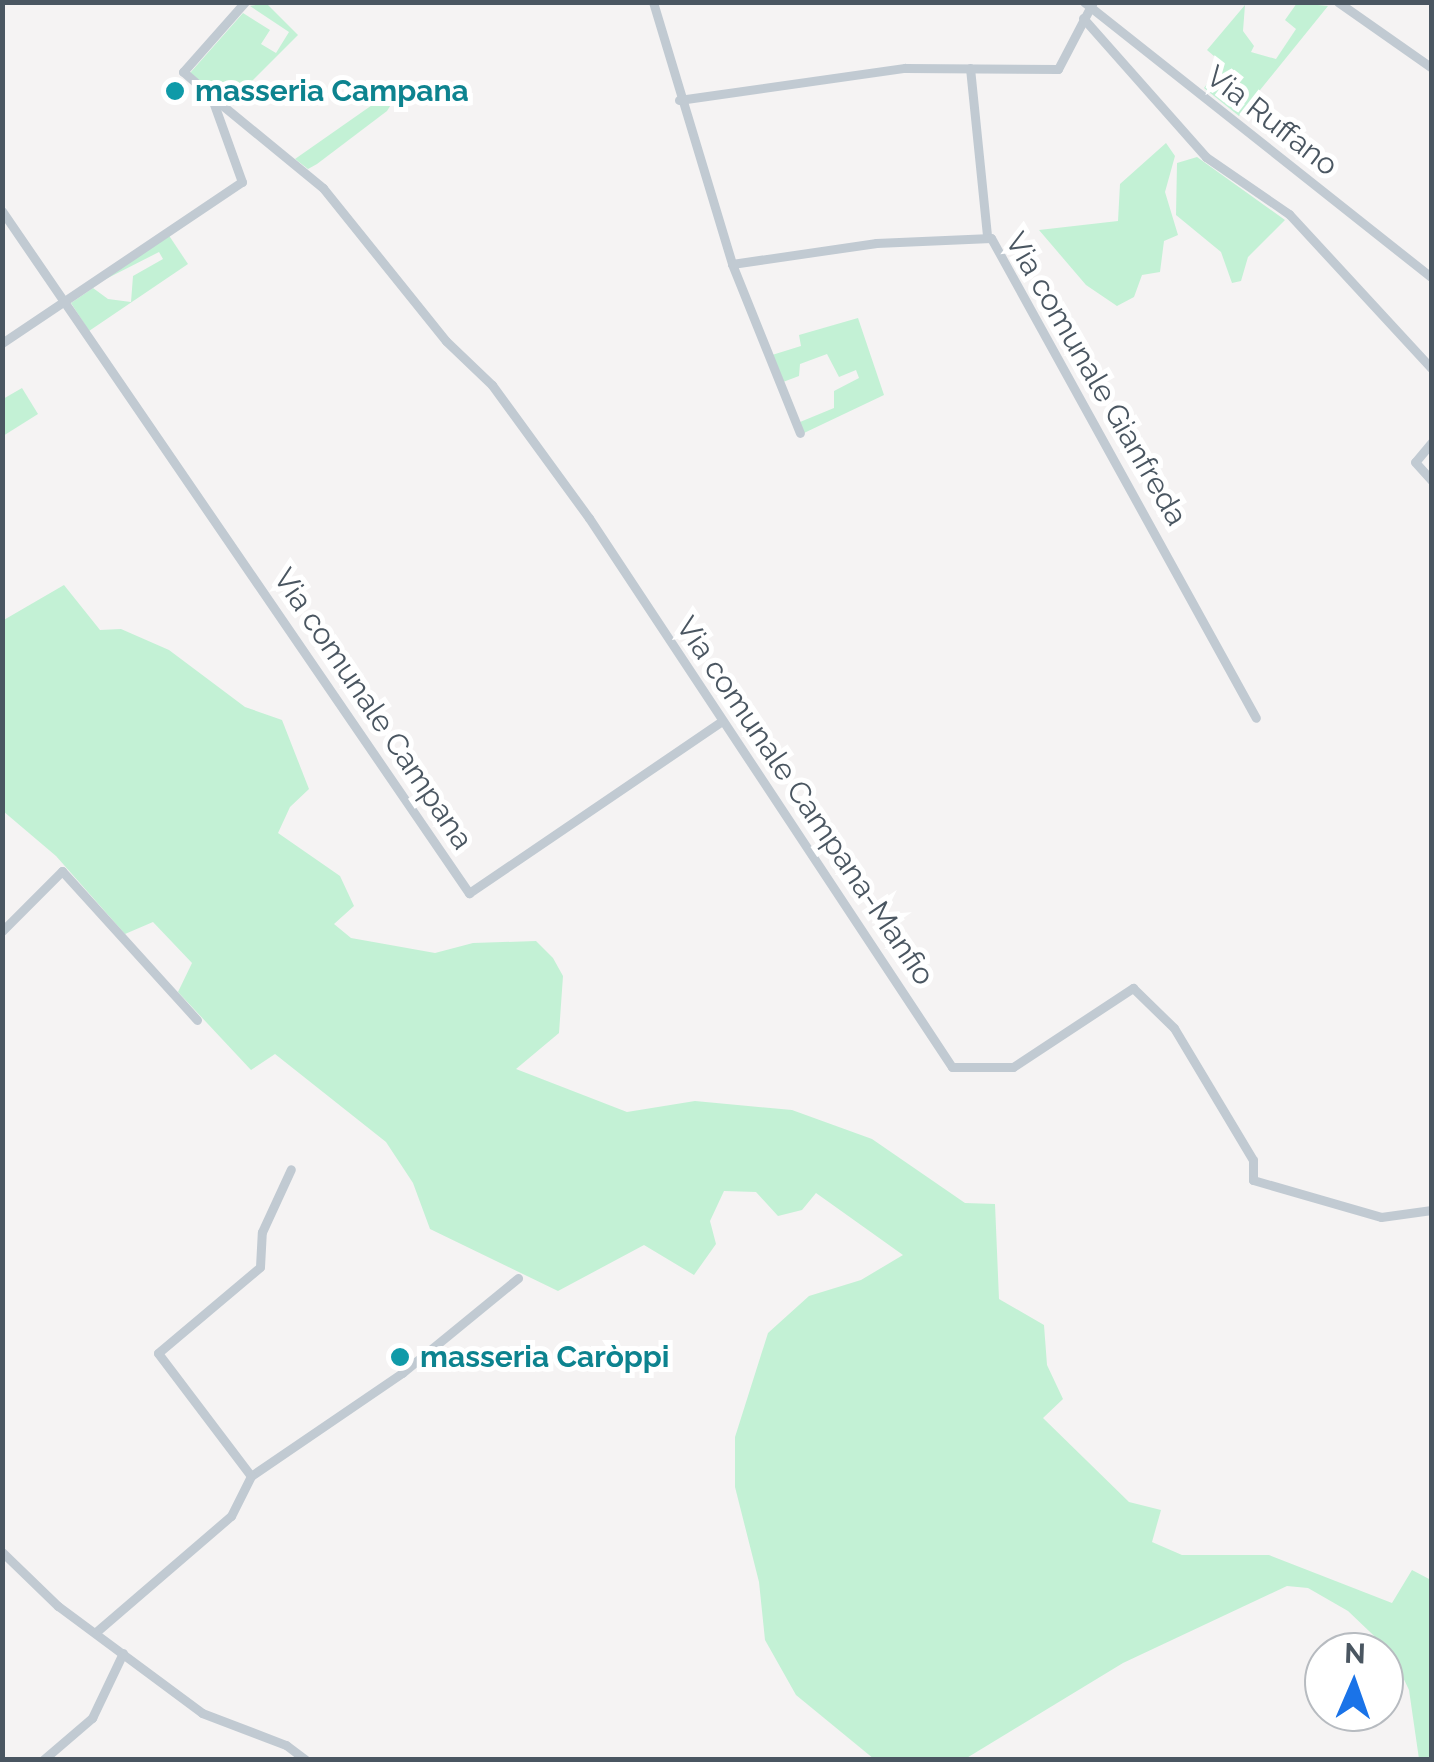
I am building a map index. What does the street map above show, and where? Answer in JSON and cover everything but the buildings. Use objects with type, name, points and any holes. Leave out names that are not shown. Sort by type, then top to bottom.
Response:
[{"type":"street","points":[[2,343],[242,182],[211,96],[183,72],[245,2]]},
{"type":"street","points":[[653,2],[679,100],[732,264],[800,433]]},
{"type":"street","points":[[1338,2],[1432,68]]},
{"type":"street","points":[[679,100],[904,68],[1058,68],[1089,4]]},
{"type":"street","name":"Via Ruffano","points":[[1089,4],[1432,278]]},
{"type":"street","points":[[1083,18],[1206,157],[1289,214],[1432,369]]},
{"type":"street","points":[[970,68],[987,234]]},
{"type":"street","name":"Via comunale Campana-Manfio","points":[[211,96],[323,188],[446,341],[492,385],[589,518],[952,1067],[1014,1067],[1133,988],[1174,1028],[1253,1160],[1253,1180],[1382,1217],[1432,1210]]},
{"type":"street","points":[[2,212],[64,302]]},
{"type":"street","name":"Via comunale Gianfreda","points":[[732,264],[987,234],[1256,718]]},
{"type":"street","name":"Via comunale Campana","points":[[64,302],[469,893],[721,722]]},
{"type":"street","points":[[1432,442],[1415,462],[1432,481]]},
{"type":"street","points":[[2,931],[62,871],[197,1020]]},
{"type":"street","points":[[251,1476],[158,1353],[260,1268],[262,1232],[291,1168]]},
{"type":"street","points":[[96,1632],[231,1516],[251,1476],[402,1373],[518,1278]]},
{"type":"street","points":[[2,1552],[58,1606],[202,1713],[286,1745],[306,1760]]},
{"type":"street","points":[[43,1760],[92,1718],[123,1654]]},
{"type":"green space","points":[[266,3],[298,35],[228,105],[190,73],[243,13],[270,30],[261,44],[276,53],[289,32],[250,6]]},
{"type":"green space","points":[[1297,3],[1328,6],[1239,116],[1204,88],[1222,63],[1207,50],[1245,5],[1243,31],[1254,46],[1251,52],[1276,59],[1296,29],[1285,20]]},
{"type":"green space","points":[[405,82],[387,111],[317,164],[308,169],[295,159]]},
{"type":"green space","points":[[1166,143],[1175,156],[1165,192],[1178,235],[1164,241],[1160,272],[1142,275],[1134,297],[1117,306],[1086,285],[1039,230],[1118,221],[1120,184]]},
{"type":"green space","points":[[1197,157],[1285,220],[1248,257],[1241,281],[1232,283],[1221,252],[1176,215],[1177,163]]},
{"type":"green space","points":[[168,234],[188,264],[89,331],[71,303],[93,288],[108,299],[131,302],[133,276],[163,259],[159,252],[98,283]]},
{"type":"green space","points":[[858,318],[884,395],[804,433],[800,422],[834,408],[834,391],[859,378],[856,370],[839,377],[827,354],[800,364],[799,376],[783,382],[772,355],[801,346],[799,335]]},
{"type":"green space","points":[[22,388],[38,414],[3,436],[3,399]]},
{"type":"green space","points":[[64,585],[100,630],[121,629],[169,650],[245,707],[282,720],[309,789],[290,807],[278,833],[340,876],[354,906],[334,924],[351,938],[435,953],[473,943],[536,941],[553,958],[563,976],[559,1033],[516,1069],[627,1112],[695,1101],[792,1110],[872,1139],[965,1203],[995,1204],[999,1299],[1044,1325],[1047,1365],[1063,1399],[1043,1418],[1129,1502],[1161,1510],[1152,1542],[1182,1555],[1269,1555],[1392,1603],[1412,1570],[1431,1580],[1431,1759],[1419,1759],[1404,1679],[1404,1632],[1370,1632],[1348,1611],[1308,1588],[1287,1586],[1123,1663],[965,1759],[874,1759],[796,1695],[765,1640],[759,1582],[735,1487],[735,1437],[768,1333],[809,1296],[861,1280],[903,1255],[816,1193],[802,1210],[778,1216],[756,1192],[724,1191],[710,1221],[716,1244],[694,1275],[644,1245],[558,1291],[430,1229],[413,1183],[386,1142],[275,1054],[251,1070],[178,992],[192,963],[153,922],[125,934],[56,856],[3,811],[2,621]]},
{"type":"place","name":"masseria Campana","points":[[175,91]]},
{"type":"place","name":"masseria Caròppi","points":[[400,1357]]}]
